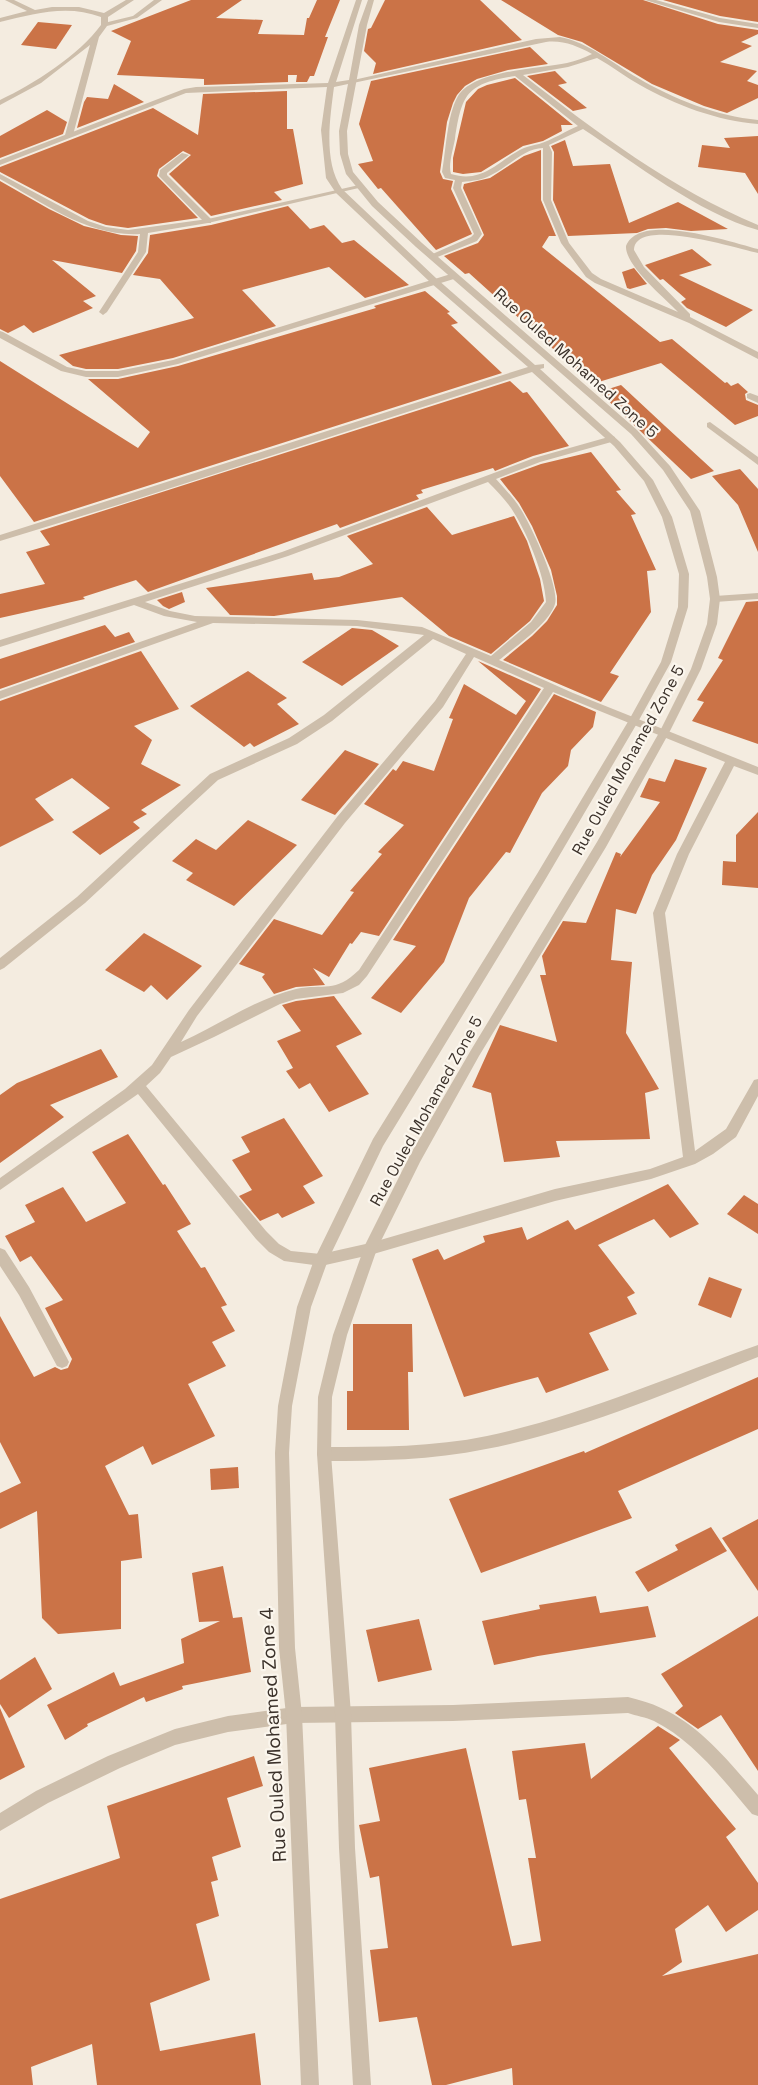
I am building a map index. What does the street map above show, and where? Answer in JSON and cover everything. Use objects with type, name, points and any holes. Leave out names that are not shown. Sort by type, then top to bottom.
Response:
[{"type":"street","points":[[8,0],[34,12]]},
{"type":"street","points":[[104,16],[131,0]]},
{"type":"street","points":[[104,25],[135,16],[159,0]]},
{"type":"street","name":"Rue Ouled Mohamed Zone 5","points":[[290,1383],[304,1307],[321,1260],[343,1212],[378,1143],[542,876],[634,720],[666,662],[683,607],[684,574],[667,518],[648,480],[612,439],[535,368],[434,281],[339,191],[330,178],[325,130],[331,85],[359,0]]},
{"type":"street","name":"Rue Ouled Mohamed Zone 5","points":[[324,1454],[325,1397],[340,1335],[370,1249],[415,1159],[475,1053],[602,844],[664,732],[696,669],[712,624],[715,599],[712,577],[695,511],[667,468],[634,432],[432,256],[360,187],[348,172],[344,154],[343,131],[358,49],[371,0]]},
{"type":"street","points":[[648,0],[719,20],[758,26]]},
{"type":"street","points":[[0,20],[34,12],[75,8],[97,12],[104,16]]},
{"type":"street","points":[[0,104],[41,82],[96,37],[104,25],[104,16]]},
{"type":"street","points":[[69,135],[96,37]]},
{"type":"street","points":[[0,163],[184,91],[196,89],[331,85],[536,41],[565,40],[597,55],[645,85],[667,95],[736,120],[758,122]]},
{"type":"street","points":[[583,126],[542,145],[533,146],[496,170],[482,176],[459,180],[448,176],[446,172],[458,106],[462,96],[476,85],[517,74],[572,64],[597,55]]},
{"type":"street","points":[[517,74],[583,126],[689,195],[720,212],[758,228]]},
{"type":"street","points":[[542,145],[547,148],[548,152],[547,200],[565,244],[589,275],[598,281],[692,321],[758,356]]},
{"type":"street","points":[[185,155],[163,172],[163,176],[208,221]]},
{"type":"street","points":[[0,176],[85,223],[105,229],[144,231],[208,221],[360,187]]},
{"type":"street","points":[[432,256],[474,239],[478,234],[457,188],[459,180]]},
{"type":"street","points":[[103,312],[142,252],[144,231]]},
{"type":"street","points":[[692,321],[636,263],[629,247],[634,238],[644,232],[655,232],[689,236],[758,251]]},
{"type":"street","points":[[0,334],[64,369],[86,374],[118,374],[175,362],[454,276]]},
{"type":"street","points":[[0,538],[127,500],[553,362]]},
{"type":"street","points":[[710,425],[758,462]]},
{"type":"street","points":[[0,644],[285,554],[491,479],[537,460],[612,439]]},
{"type":"street","points":[[491,479],[517,510],[534,546],[551,593],[551,604],[534,624],[491,662]]},
{"type":"street","points":[[715,599],[758,596]]},
{"type":"street","points":[[136,602],[168,614],[213,620],[357,623],[413,628],[432,634],[491,662],[758,771]]},
{"type":"street","points":[[0,695],[213,620]]},
{"type":"street","points":[[0,965],[81,900],[214,777],[293,741],[328,718],[432,634]]},
{"type":"street","points":[[0,1184],[130,1094],[156,1069],[193,1013],[341,820],[439,704],[472,653]]},
{"type":"street","points":[[167,1054],[211,1034],[264,1006],[288,997],[306,993],[338,991],[352,985],[363,973],[551,686]]},
{"type":"street","points":[[690,1160],[659,913],[683,854],[732,760]]},
{"type":"street","points":[[138,1085],[268,1242],[289,1257],[321,1260],[370,1249],[555,1195],[652,1174],[690,1160],[708,1150],[731,1133],[758,1084]]},
{"type":"street","points":[[0,1254],[24,1291],[62,1362]]},
{"type":"street","points":[[362,2085],[348,1848],[343,1714],[324,1454],[385,1454],[446,1449],[511,1437],[602,1412],[758,1351]]},
{"type":"street","name":"Rue Ouled Mohamed Zone 4","points":[[290,1383],[285,1406],[282,1453],[287,1648],[294,1715],[310,2085]]},
{"type":"street","points":[[0,1823],[42,1798],[114,1762],[175,1737],[228,1724],[294,1715],[453,1713],[628,1705],[657,1714],[684,1731],[720,1764],[758,1808]]},
{"type":"building","points":[[191,0],[242,0],[216,18],[263,20],[258,34],[304,35],[307,18],[309,18],[317,0],[340,0],[325,37],[328,37],[314,76],[310,76],[307,82],[296,82],[297,75],[288,75],[288,82],[204,85],[204,79],[117,75],[131,41],[111,31]]},
{"type":"building","points":[[385,0],[480,0],[522,40],[373,74],[376,63],[364,51],[368,29],[371,28]]},
{"type":"building","points":[[501,0],[643,0],[718,24],[758,30],[758,34],[741,42],[752,46],[720,62],[757,71],[747,81],[758,85],[758,98],[727,113],[704,106],[652,84],[582,42],[558,35]]},
{"type":"building","points":[[663,0],[758,0],[758,22],[720,16]]},
{"type":"building","points":[[38,22],[72,25],[56,49],[21,45]]},
{"type":"building","points":[[530,47],[548,64],[508,70],[477,79],[465,86],[453,103],[447,122],[440,172],[443,179],[453,181],[451,189],[472,234],[436,250],[381,188],[378,189],[358,164],[373,161],[359,124],[371,81]]},
{"type":"building","points":[[555,71],[567,83],[558,85],[587,108],[573,111],[527,76]]},
{"type":"building","points":[[515,78],[573,125],[561,125],[562,131],[543,141],[523,146],[481,172],[463,174],[453,172],[453,158],[466,102],[478,89]]},
{"type":"building","points":[[114,84],[144,102],[77,128],[87,97],[108,99]]},
{"type":"building","points":[[287,91],[287,129],[293,129],[303,184],[274,192],[282,200],[211,216],[169,174],[191,155],[183,151],[159,169],[157,176],[198,218],[128,228],[106,225],[89,219],[0,172],[0,167],[153,108],[198,135],[203,94]]},
{"type":"building","points":[[47,110],[67,122],[63,134],[0,158],[0,136]]},
{"type":"building","points":[[758,136],[758,194],[745,173],[698,167],[702,145],[730,148],[724,138]]},
{"type":"building","points":[[565,140],[573,166],[610,164],[629,223],[678,202],[728,229],[691,231],[666,228],[648,229],[637,233],[568,236],[553,200],[554,152],[551,146]]},
{"type":"building","points":[[541,150],[541,200],[556,236],[549,236],[542,247],[660,342],[672,339],[725,383],[727,382],[731,386],[738,383],[748,392],[745,394],[746,400],[758,405],[758,416],[735,425],[661,363],[592,384],[469,273],[465,274],[444,256],[478,243],[484,235],[463,188],[464,184],[490,178],[524,156]]},
{"type":"building","points":[[0,181],[49,209],[84,226],[121,235],[138,236],[136,251],[122,273],[52,260],[96,296],[83,301],[93,308],[33,333],[24,325],[8,333],[0,329]]},
{"type":"building","points":[[288,206],[310,229],[324,225],[342,243],[354,240],[409,285],[365,298],[329,267],[242,290],[276,326],[173,358],[118,369],[86,369],[73,366],[59,355],[194,318],[160,279],[133,275],[148,253],[150,235],[211,225]]},
{"type":"building","points":[[692,249],[712,265],[679,275],[753,310],[726,327],[687,308],[681,302],[686,299],[663,279],[660,280],[645,265]]},
{"type":"building","points":[[634,268],[647,284],[630,289],[627,288],[622,272]]},
{"type":"building","points":[[425,291],[450,312],[447,313],[458,323],[451,325],[502,373],[34,522],[0,476],[0,361],[138,448],[150,432],[88,379],[118,379],[178,366],[376,308],[374,306]]},
{"type":"building","points":[[510,381],[523,393],[527,392],[569,446],[533,456],[495,471],[493,468],[421,490],[423,493],[416,495],[419,499],[340,528],[337,524],[148,592],[136,580],[83,597],[85,599],[0,618],[0,594],[45,584],[26,552],[50,545],[40,531]]},
{"type":"building","points":[[621,385],[714,471],[691,479],[599,392]]},
{"type":"building","points":[[591,452],[621,490],[616,491],[636,514],[631,515],[656,570],[647,571],[651,612],[610,673],[619,676],[601,702],[503,660],[547,621],[557,605],[557,596],[551,570],[532,526],[519,503],[500,479],[541,464]]},
{"type":"building","points":[[740,469],[758,489],[758,552],[738,505],[712,476]]},
{"type":"building","points":[[427,507],[452,535],[514,516],[527,541],[540,579],[544,601],[530,621],[491,654],[449,636],[402,597],[274,616],[230,615],[206,588],[312,573],[314,580],[339,577],[373,564],[347,536]]},
{"type":"building","points":[[182,592],[185,602],[169,609],[157,600]]},
{"type":"building","points":[[758,601],[758,744],[692,721],[704,702],[697,700],[723,660],[718,658],[746,602]]},
{"type":"building","points":[[105,625],[115,637],[129,632],[135,642],[0,689],[0,659]]},
{"type":"building","points":[[352,628],[372,630],[399,646],[342,686],[302,662]]},
{"type":"building","points":[[141,651],[179,709],[134,726],[152,740],[141,764],[181,785],[141,810],[147,814],[133,822],[140,828],[100,855],[72,832],[110,808],[72,778],[35,799],[54,820],[0,847],[0,701]]},
{"type":"building","points":[[478,661],[541,689],[379,936],[361,932],[352,944],[350,943],[329,977],[313,968],[325,985],[296,987],[274,994],[262,977],[265,974],[239,964],[274,919],[322,935],[354,892],[350,891],[382,854],[378,852],[404,825],[364,804],[393,769],[396,771],[403,761],[434,771],[453,719],[449,718],[464,684],[516,715],[526,701]]},
{"type":"building","points":[[248,671],[287,698],[277,704],[299,724],[254,747],[250,743],[244,747],[190,706]]},
{"type":"building","points":[[554,694],[596,712],[593,727],[571,750],[568,766],[542,793],[510,853],[506,852],[469,898],[444,962],[401,1013],[371,998],[416,946],[393,940]]},
{"type":"building","points":[[345,750],[379,764],[335,815],[301,800]]},
{"type":"building","points":[[675,759],[707,768],[676,840],[652,875],[636,914],[616,909],[611,960],[632,962],[626,1033],[659,1089],[645,1093],[650,1139],[556,1141],[560,1157],[504,1162],[491,1093],[472,1087],[500,1025],[557,1042],[540,975],[546,975],[542,956],[563,921],[586,923],[616,852],[621,854],[620,857],[660,802],[640,797],[649,778],[665,782]]},
{"type":"building","points":[[758,812],[758,888],[722,885],[723,861],[736,862],[736,835]]},
{"type":"building","points":[[248,820],[297,845],[234,906],[186,880],[193,873],[172,861],[196,839],[216,850]]},
{"type":"building","points":[[144,933],[202,966],[167,1000],[151,985],[144,992],[105,970]]},
{"type":"building","points":[[334,996],[362,1034],[336,1046],[369,1094],[329,1112],[310,1083],[299,1089],[286,1071],[293,1068],[277,1041],[301,1031],[282,1005],[296,1001]]},
{"type":"building","points":[[101,1049],[118,1077],[50,1105],[64,1117],[0,1163],[0,1095],[17,1083]]},
{"type":"building","points":[[284,1118],[323,1176],[303,1186],[315,1203],[282,1218],[278,1213],[260,1221],[239,1196],[252,1190],[232,1160],[250,1152],[241,1137]]},
{"type":"building","points":[[128,1134],[163,1185],[165,1184],[191,1224],[177,1231],[201,1268],[205,1267],[227,1305],[221,1307],[235,1331],[212,1342],[226,1366],[188,1384],[215,1436],[152,1465],[143,1446],[105,1466],[129,1515],[138,1514],[142,1558],[121,1561],[121,1629],[58,1634],[42,1618],[37,1511],[0,1529],[0,1493],[21,1483],[0,1442],[0,1316],[34,1377],[55,1367],[61,1370],[68,1368],[72,1359],[45,1308],[63,1300],[31,1256],[20,1262],[5,1236],[35,1222],[25,1205],[63,1187],[86,1222],[126,1203],[92,1152]]},
{"type":"building","points":[[668,1184],[699,1224],[670,1238],[654,1219],[598,1245],[635,1293],[627,1297],[637,1314],[589,1333],[609,1370],[546,1393],[538,1377],[464,1397],[412,1259],[438,1249],[444,1260],[485,1242],[483,1236],[522,1227],[527,1240],[568,1220],[575,1230]]},
{"type":"building","points":[[744,1195],[758,1204],[758,1234],[727,1214]]},
{"type":"building","points":[[709,1277],[742,1289],[731,1318],[698,1305]]},
{"type":"building","points":[[353,1324],[412,1324],[413,1372],[408,1372],[409,1430],[347,1430],[347,1391],[353,1391]]},
{"type":"building","points":[[758,1377],[758,1429],[618,1491],[632,1518],[481,1573],[449,1499],[584,1451],[585,1453]]},
{"type":"building","points":[[238,1467],[239,1488],[211,1490],[210,1469]]},
{"type":"building","points":[[758,1519],[758,1591],[722,1538]]},
{"type":"building","points":[[711,1527],[727,1551],[648,1592],[635,1572],[678,1550],[675,1545]]},
{"type":"building","points":[[223,1566],[233,1618],[242,1617],[251,1672],[182,1686],[183,1689],[146,1702],[144,1697],[87,1724],[88,1726],[65,1740],[47,1705],[114,1672],[120,1686],[184,1663],[181,1639],[220,1621],[199,1622],[192,1573]]},
{"type":"building","points":[[596,1596],[600,1613],[648,1606],[656,1637],[494,1665],[482,1621],[540,1609],[539,1605]]},
{"type":"building","points":[[758,1616],[758,1771],[721,1715],[698,1729],[675,1713],[683,1706],[661,1674]]},
{"type":"building","points":[[419,1619],[432,1670],[378,1682],[366,1630]]},
{"type":"building","points":[[35,1657],[52,1689],[9,1718],[0,1704],[0,1680]]},
{"type":"building","points":[[0,1708],[25,1767],[0,1780]]},
{"type":"building","points":[[658,1726],[680,1740],[669,1748],[736,1829],[726,1837],[758,1883],[758,1910],[726,1932],[708,1905],[675,1929],[682,1962],[662,1976],[758,1954],[758,2085],[513,2085],[512,2068],[446,2085],[432,2085],[417,2017],[379,2022],[370,1950],[388,1948],[379,1876],[370,1878],[359,1825],[380,1821],[369,1768],[466,1748],[512,1946],[541,1941],[528,1858],[536,1858],[526,1799],[519,1800],[512,1751],[585,1743],[591,1779]]},
{"type":"building","points":[[254,1756],[263,1786],[227,1798],[241,1847],[212,1857],[218,1880],[211,1882],[219,1916],[196,1924],[210,1980],[150,2003],[160,2051],[255,2033],[261,2085],[97,2085],[92,2044],[31,2067],[33,2085],[0,2085],[0,1899],[120,1858],[107,1806]]}]
